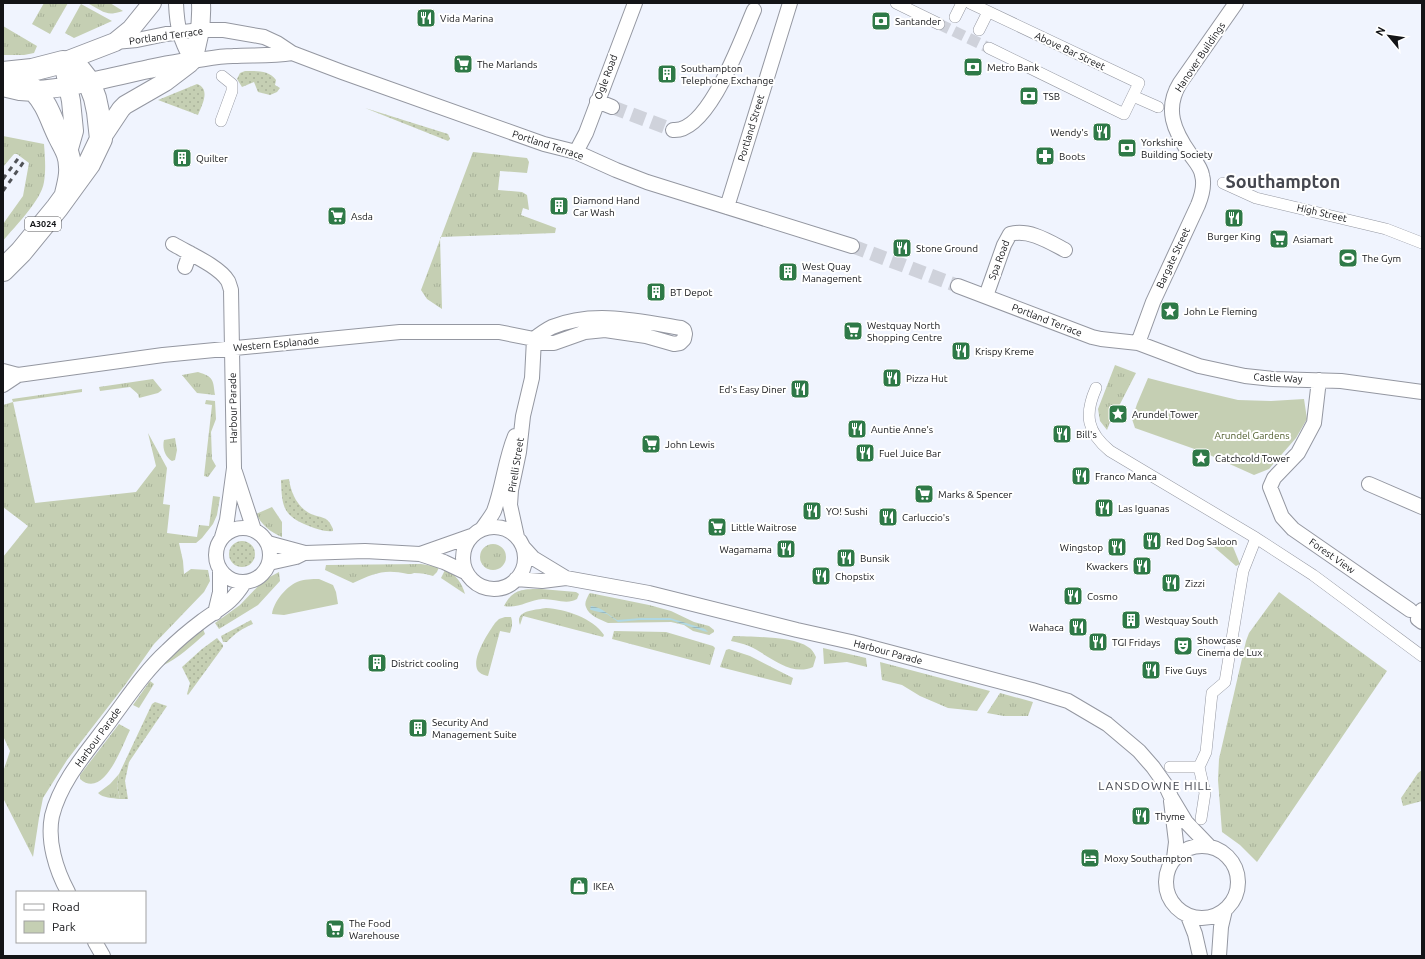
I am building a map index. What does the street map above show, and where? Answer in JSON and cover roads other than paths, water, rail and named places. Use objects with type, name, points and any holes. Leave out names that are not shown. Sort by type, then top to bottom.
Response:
[{"type":"main road","points":[[3,73],[32,70],[63,62],[78,68],[79,84],[95,98],[101,139]]},
{"type":"main road","points":[[3,85],[20,89],[34,90]]},
{"type":"main road","name":"A3024","points":[[34,90],[48,108],[59,138],[68,152],[70,179],[66,195]]},
{"type":"main road","name":"A3024","points":[[3,270],[20,252],[66,195],[89,164],[101,139]]},
{"type":"main road","name":"A3024","points":[[3,285],[20,252]]},
{"type":"street","points":[[115,42],[131,29],[152,3]]},
{"type":"street","points":[[176,3],[179,32],[192,62]]},
{"type":"street","points":[[192,62],[201,30],[201,3]]},
{"type":"street","name":"Ogle Road","points":[[576,152],[586,133],[634,3]]},
{"type":"street","name":"Portland Street","points":[[727,207],[790,3]]},
{"type":"street","points":[[896,3],[939,24]]},
{"type":"street","points":[[955,17],[962,3]]},
{"type":"street","name":"Above Bar Street","points":[[970,3],[1139,82],[1124,114],[989,48]]},
{"type":"street","name":"Hanover Buildings","points":[[1202,173],[1177,132],[1171,114],[1172,103],[1176,88],[1236,3]]},
{"type":"street","points":[[673,130],[679,130],[686,127],[702,113],[714,98],[754,10]]},
{"type":"street","points":[[980,30],[988,12]]},
{"type":"street","name":"Portland Terrace","points":[[63,62],[115,42],[137,40],[179,32],[224,30],[264,37],[277,42],[292,53],[349,75],[544,144],[576,152],[646,182],[852,246]]},
{"type":"street","name":"Portland Terrace","points":[[34,90],[51,89],[151,68],[226,56],[275,56],[292,53]]},
{"type":"street","name":"Portland Terrace","points":[[101,139],[125,105],[165,82],[192,62]]},
{"type":"street","points":[[221,121],[232,92],[232,84],[222,76]]},
{"type":"street","points":[[68,152],[74,131],[79,84]]},
{"type":"street","points":[[1133,96],[1158,107]]},
{"type":"street","points":[[597,101],[612,107]]},
{"type":"street","name":"Bargate Street","points":[[1138,344],[1153,302],[1198,205],[1202,194],[1202,173]]},
{"type":"street","name":"High Street","points":[[1223,183],[1256,198],[1386,229],[1422,243]]},
{"type":"street","name":"Spa Road","points":[[986,296],[1004,245],[1010,234],[1019,232],[1038,236],[1065,250]]},
{"type":"street","points":[[173,244],[190,253],[185,267]]},
{"type":"street","name":"Harbour Parade","points":[[190,253],[222,274],[228,281],[231,290],[234,468],[227,520],[222,537]]},
{"type":"street","name":"Portland Terrace","points":[[958,286],[1092,337],[1138,344]]},
{"type":"street","name":"Western Esplanade","points":[[3,371],[18,375],[162,355],[400,332],[499,332],[534,339],[542,343],[554,343],[585,332],[605,330],[646,336],[674,344],[680,343],[684,339],[685,334],[684,330],[681,328],[609,317],[577,320],[552,327],[534,339]]},
{"type":"street","name":"Pirelli Street","points":[[520,542],[510,505],[511,490],[519,452],[523,416],[532,378],[534,339]]},
{"type":"street","name":"Castle Way","points":[[1138,344],[1199,366],[1245,376],[1273,379],[1341,381],[1422,392]]},
{"type":"street","name":"Western Esplanade","points":[[3,385],[18,375]]},
{"type":"street","name":"Forest View","points":[[1319,380],[1314,423],[1298,453],[1274,478],[1270,487],[1282,517],[1293,528],[1418,615]]},
{"type":"street","points":[[1091,389],[1089,418],[1093,432],[1099,442],[1120,458],[1256,538],[1313,575],[1422,656]]},
{"type":"street","name":"Pirelli Street","points":[[476,533],[493,512],[500,493],[512,442],[523,416]]},
{"type":"street","name":"Harbour Parade","points":[[234,468],[254,530]]},
{"type":"street","points":[[1369,484],[1422,507]]},
{"type":"street","points":[[420,554],[491,527],[509,531],[520,542],[524,555],[524,564],[516,579],[506,587],[488,589],[479,586],[472,581],[465,572],[462,563],[463,553],[466,544],[476,533]]},
{"type":"street","points":[[214,613],[220,592],[220,570],[216,558],[216,550],[222,537],[237,528],[246,528],[260,533],[268,543],[270,550],[269,564],[259,577],[252,581],[244,583],[234,581],[226,577],[220,570]]},
{"type":"street","points":[[1201,819],[1205,792],[1199,767],[1206,752],[1212,693],[1225,682],[1243,571],[1256,538]]},
{"type":"street","name":"Harbour Parade","points":[[520,542],[534,558],[566,578]]},
{"type":"street","points":[[268,543],[305,552],[420,554],[444,562],[465,572]]},
{"type":"street","points":[[269,564],[305,552]]},
{"type":"street","name":"Harbour Parade","points":[[516,579],[542,581],[566,578],[649,593],[803,632],[850,642],[1068,701],[1108,724],[1131,743],[1153,767],[1165,784],[1171,797],[1189,826],[1209,846]]},
{"type":"street","name":"Harbour Parade","points":[[68,891],[58,869],[52,843],[51,830],[52,817],[57,801],[68,778],[148,670],[185,635],[230,602],[244,583]]},
{"type":"street","points":[[1170,767],[1199,767]]},
{"type":"street","name":"Harbour Parade","points":[[1171,797],[1176,842],[1174,858]]},
{"type":"street","points":[[1199,846],[1209,846],[1221,850],[1230,859],[1236,869],[1239,879],[1235,899],[1226,910],[1217,916],[1198,919],[1180,912],[1173,905],[1168,896],[1165,885],[1166,874],[1174,858],[1181,852],[1199,846]]},
{"type":"street","points":[[1219,956],[1220,927],[1226,910]]},
{"type":"street","points":[[1188,916],[1195,934],[1200,956]]},
{"type":"street","points":[[96,943],[103,956]]},
{"type":"water","points":[[591,606],[602,610],[617,620],[670,618],[705,629],[708,632],[671,620],[639,620],[618,622],[607,614],[591,610]]},
{"type":"tunnel","points":[[939,24],[989,48]]},
{"type":"tunnel","points":[[612,107],[673,130]]},
{"type":"tunnel","points":[[852,246],[958,286]]},
{"type":"railway","points":[[3,179],[20,156]]},
{"type":"railway","points":[[3,191],[25,160]]},
{"type":"place","name":"Vida Marina","points":[[426,18]]},
{"type":"place","name":"Santander","points":[[881,21]]},
{"type":"place","name":"The Marlands","points":[[463,64]]},
{"type":"place","name":"Metro Bank","points":[[973,67]]},
{"type":"place","name":"Southampton Telephone Exchange","points":[[667,74]]},
{"type":"place","name":"TSB","points":[[1029,96]]},
{"type":"place","name":"Wendy's","points":[[1102,132]]},
{"type":"place","name":"Yorkshire Building Society","points":[[1127,148]]},
{"type":"place","name":"Boots","points":[[1045,156]]},
{"type":"place","name":"Quilter","points":[[182,158]]},
{"type":"place","name":"Diamond Hand Car Wash","points":[[559,206]]},
{"type":"place","name":"Asda","points":[[337,216]]},
{"type":"place","name":"Burger King","points":[[1234,218]]},
{"type":"place","name":"Asiamart","points":[[1279,239]]},
{"type":"place","name":"Stone Ground","points":[[902,248]]},
{"type":"place","name":"The Gym","points":[[1348,258]]},
{"type":"place","name":"West Quay Management","points":[[788,272]]},
{"type":"place","name":"BT Depot","points":[[656,292]]},
{"type":"place","name":"John Le Fleming","points":[[1170,311]]},
{"type":"place","name":"Westquay North Shopping Centre","points":[[853,331]]},
{"type":"place","name":"Krispy Kreme","points":[[961,351]]},
{"type":"place","name":"Pizza Hut","points":[[892,378]]},
{"type":"place","name":"Ed's Easy Diner","points":[[800,389]]},
{"type":"place","name":"Arundel Tower","points":[[1118,414]]},
{"type":"place","name":"Auntie Anne's","points":[[857,429]]},
{"type":"place","name":"Bill's","points":[[1062,434]]},
{"type":"place","name":"John Lewis","points":[[651,444]]},
{"type":"place","name":"Fuel Juice Bar","points":[[865,453]]},
{"type":"place","name":"Catchcold Tower","points":[[1201,458]]},
{"type":"place","name":"Franco Manca","points":[[1081,476]]},
{"type":"place","name":"Marks & Spencer","points":[[924,494]]},
{"type":"place","name":"Las Iguanas","points":[[1104,508]]},
{"type":"place","name":"YO! Sushi","points":[[812,511]]},
{"type":"place","name":"Carluccio's","points":[[888,517]]},
{"type":"place","name":"Little Waitrose","points":[[717,527]]},
{"type":"place","name":"Red Dog Saloon","points":[[1152,541]]},
{"type":"place","name":"Wingstop","points":[[1117,547]]},
{"type":"place","name":"Wagamama","points":[[786,549]]},
{"type":"place","name":"Bunsik","points":[[846,558]]},
{"type":"place","name":"Kwackers","points":[[1142,566]]},
{"type":"place","name":"Chopstix","points":[[821,576]]},
{"type":"place","name":"Zizzi","points":[[1171,583]]},
{"type":"place","name":"Cosmo","points":[[1073,596]]},
{"type":"place","name":"Westquay South","points":[[1131,620]]},
{"type":"place","name":"Wahaca","points":[[1078,627]]},
{"type":"place","name":"TGI Fridays","points":[[1098,642]]},
{"type":"place","name":"Showcase Cinema de Lux","points":[[1183,646]]},
{"type":"place","name":"District cooling","points":[[377,663]]},
{"type":"place","name":"Five Guys","points":[[1151,670]]},
{"type":"place","name":"Security And Management Suite","points":[[418,728]]},
{"type":"place","name":"Thyme","points":[[1141,816]]},
{"type":"place","name":"Moxy Southampton","points":[[1090,858]]},
{"type":"place","name":"IKEA","points":[[579,886]]},
{"type":"place","name":"The Food Warehouse","points":[[335,929]]},
{"type":"district","name":"Southampton","points":[[1283,181]]},
{"type":"district","name":"LANSDOWNE HILL","points":[[1155,785]]},
{"type":"park label","name":"Arundel Gardens","points":[[1252,435]]}]
